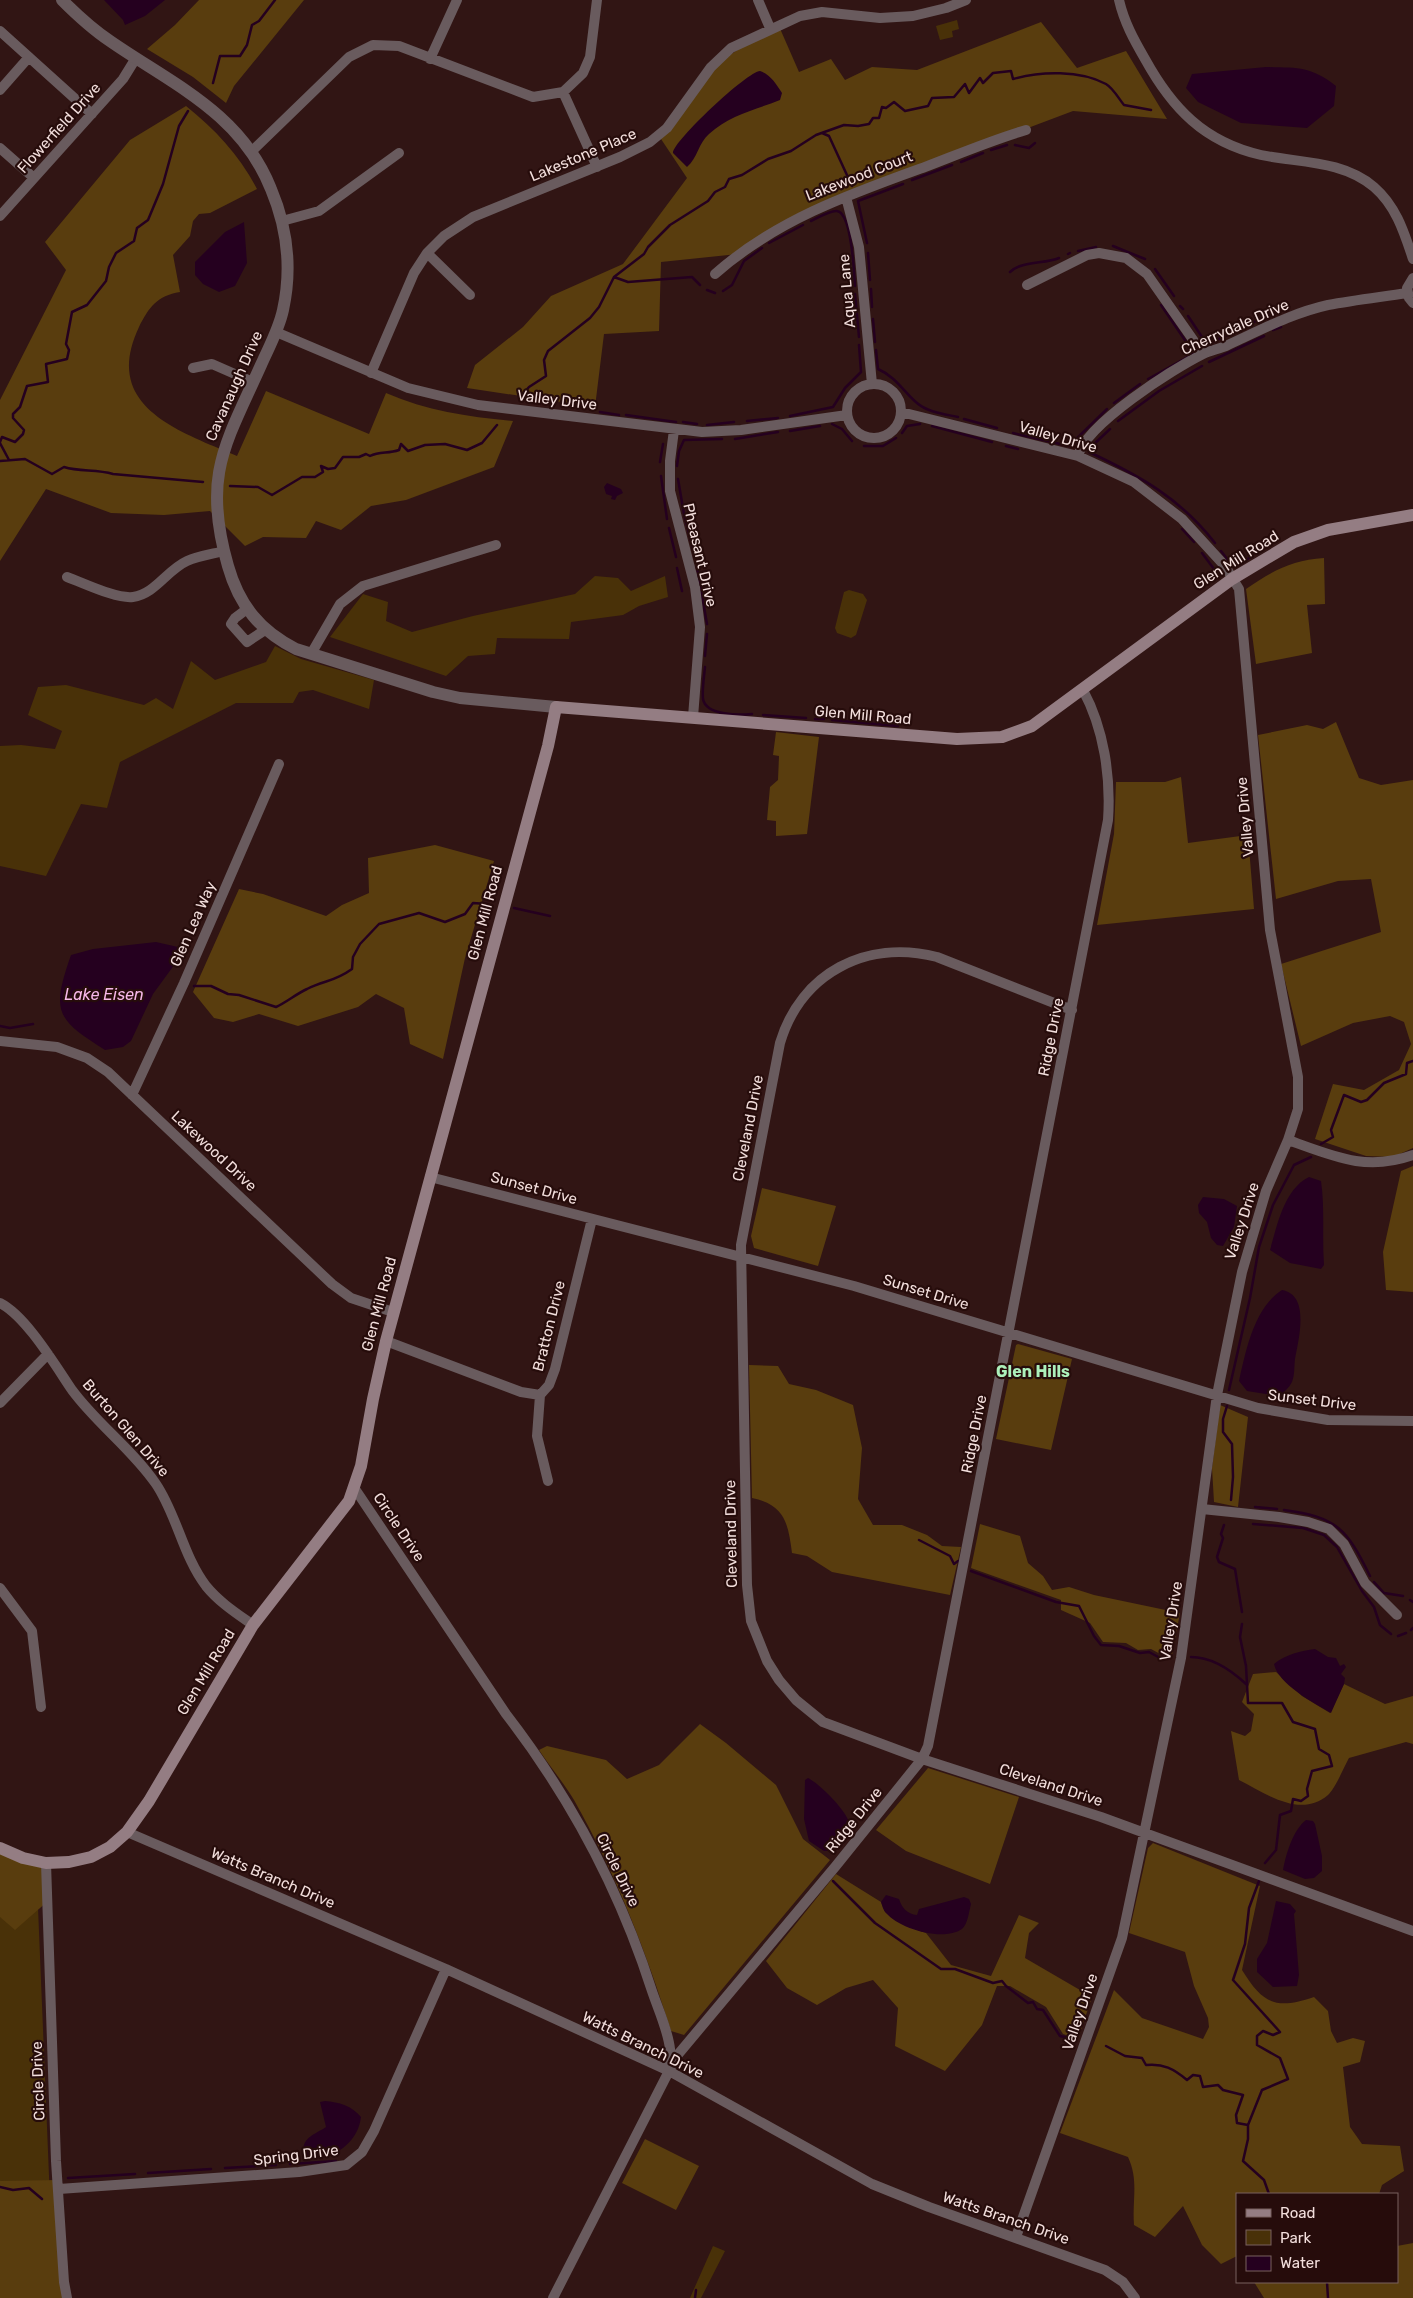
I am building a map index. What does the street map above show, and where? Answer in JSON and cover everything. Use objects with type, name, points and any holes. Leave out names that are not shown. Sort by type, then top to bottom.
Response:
[{"type":"main road","name":"Glen Mill Road","points":[[0,1848],[23,1858],[46,1863],[69,1862],[90,1857],[110,1847],[127,1832],[148,1801],[253,1625],[349,1501],[361,1466],[373,1399],[393,1312],[548,746],[556,706],[948,738],[990,739],[1012,735],[1032,726],[1083,690],[1232,579],[1301,539],[1328,530],[1413,515]]},
{"type":"street","name":"Cavanaugh Drive","points":[[62,0],[85,23],[203,102],[229,126],[251,152],[271,188],[282,221],[287,252],[287,281],[283,310],[276,332],[233,426],[218,472],[216,498],[224,551],[231,577],[247,609],[265,630],[280,640],[311,654],[433,692],[460,698],[556,706]]},
{"type":"street","points":[[430,59],[457,0]]},
{"type":"street","points":[[251,152],[334,70],[358,51],[386,44],[399,46],[533,97],[562,92],[583,73],[590,57],[597,0]]},
{"type":"street","points":[[758,0],[770,28]]},
{"type":"street","name":"Lakestone Place","points":[[371,374],[414,273],[427,254],[444,236],[464,222],[639,149],[659,136],[674,120],[716,60],[730,48],[770,28],[800,16],[822,12],[898,18],[929,13],[954,2],[966,0]]},
{"type":"street","points":[[1120,0],[1129,30],[1159,85],[1185,116],[1207,132],[1235,147],[1262,155],[1329,166],[1364,180],[1380,193],[1394,211],[1413,259]]},
{"type":"street","points":[[0,31],[92,114]]},
{"type":"street","points":[[0,90],[29,57]]},
{"type":"street","name":"Flowerfield Drive","points":[[0,216],[123,79],[136,58]]},
{"type":"street","points":[[562,92],[597,167]]},
{"type":"street","name":"Lakewood Court","points":[[716,274],[738,254],[778,228],[846,197],[1026,130]]},
{"type":"street","points":[[0,148],[34,178]]},
{"type":"street","points":[[282,221],[319,211],[399,153]]},
{"type":"street","name":"Aqua Lane","points":[[846,197],[859,247],[872,384]]},
{"type":"street","points":[[1027,285],[1088,255],[1099,253],[1126,258],[1147,274],[1203,354]]},
{"type":"street","points":[[427,254],[470,295]]},
{"type":"street","points":[[1413,278],[1408,284],[1407,293],[1413,303]]},
{"type":"street","name":"Cherrydale Drive","points":[[1078,456],[1086,440],[1101,425],[1146,389],[1203,354],[1279,320],[1327,306],[1407,293]]},
{"type":"street","name":"Valley Drive","points":[[276,332],[371,374],[424,393],[458,402],[674,430],[729,432],[847,415]]},
{"type":"street","points":[[193,368],[212,364],[253,382]]},
{"type":"street","points":[[872,384],[889,389],[895,395],[901,412],[899,421],[888,434],[871,438],[855,431],[847,415],[847,406],[855,391],[872,384]]},
{"type":"street","name":"Valley Drive","points":[[901,412],[1078,456],[1134,482],[1159,499],[1182,519],[1204,542],[1232,579],[1241,596],[1270,930],[1299,1081],[1298,1109],[1288,1140],[1266,1191],[1249,1244],[1217,1395],[1181,1658],[1122,1938],[1016,2237]]},
{"type":"street","name":"Pheasant Drive","points":[[674,430],[670,461],[670,491],[695,588],[700,627],[693,717]]},
{"type":"street","points":[[311,654],[340,604],[363,586],[496,545]]},
{"type":"street","points":[[67,577],[111,593],[131,597],[142,594],[154,587],[170,571],[187,561],[224,551]]},
{"type":"street","points":[[247,609],[235,618],[231,624],[247,642],[265,630]]},
{"type":"street","name":"Ridge Drive","points":[[669,2071],[675,2058],[835,1868],[922,1759],[928,1746],[1105,838],[1109,792],[1100,737],[1089,701],[1083,690]]},
{"type":"street","name":"Glen Lea Way","points":[[132,1095],[180,991],[279,764]]},
{"type":"street","name":"Cleveland Drive","points":[[1072,1010],[937,957],[915,952],[890,952],[862,957],[827,975],[800,1001],[787,1022],[780,1043],[740,1245],[747,1585],[755,1636],[778,1680],[796,1700],[823,1722],[922,1759],[1144,1832],[1413,1931]]},
{"type":"street","name":"Lakewood Drive","points":[[0,1041],[57,1048],[87,1058],[108,1072],[332,1284],[351,1298],[393,1312]]},
{"type":"street","points":[[1288,1140],[1344,1159],[1372,1164],[1390,1162],[1413,1155]]},
{"type":"street","name":"Sunset Drive","points":[[430,1177],[741,1255],[854,1286],[1258,1408],[1304,1417],[1374,1422],[1413,1421]]},
{"type":"street","name":"Bratton Drive","points":[[540,1395],[549,1385],[555,1369],[592,1218]]},
{"type":"street","name":"Burton Glen Drive","points":[[0,1303],[16,1314],[48,1354],[74,1392],[157,1485],[173,1514],[193,1563],[205,1585],[221,1602],[253,1625]]},
{"type":"street","points":[[386,1341],[521,1392],[540,1395],[537,1436],[548,1481]]},
{"type":"street","points":[[0,1403],[48,1354]]},
{"type":"street","name":"Circle Drive","points":[[355,1488],[506,1714],[530,1745],[597,1856],[635,1942],[670,2048],[669,2071],[553,2298]]},
{"type":"street","points":[[1202,1509],[1279,1517],[1308,1522],[1329,1529],[1344,1544],[1365,1583],[1397,1615]]},
{"type":"street","points":[[0,1588],[32,1631],[41,1707]]},
{"type":"street","name":"Watts Branch Drive","points":[[127,1832],[446,1969],[669,2071],[872,2184],[929,2207],[1105,2270],[1123,2282],[1135,2298]]},
{"type":"street","name":"Circle Drive","points":[[46,1863],[59,2188],[64,2282],[67,2298]]},
{"type":"street","name":"Spring Drive","points":[[59,2188],[300,2172],[346,2165],[362,2152],[374,2131],[446,1969]]},
{"type":"green space","points":[[957,20],[959,29],[952,31],[953,37],[940,40],[936,26]]},
{"type":"green space","points":[[595,576],[618,578],[631,591],[665,576],[668,597],[639,606],[623,615],[571,622],[569,639],[497,638],[495,654],[468,656],[446,676],[330,637],[363,594],[388,602],[386,621],[412,632],[473,616],[575,594]]},
{"type":"green space","points":[[849,590],[863,594],[867,600],[856,635],[851,638],[837,633],[835,628],[844,592]]},
{"type":"green space","points":[[275,646],[301,659],[374,680],[369,709],[313,690],[299,692],[293,703],[236,703],[120,762],[107,808],[81,804],[46,876],[0,866],[0,746],[21,745],[55,749],[62,731],[28,715],[38,687],[66,685],[144,705],[156,698],[173,709],[191,661],[215,680],[266,662]]},
{"type":"green space","points":[[0,1859],[37,1883],[50,2200],[0,2204]]},
{"type":"green space","points":[[713,2246],[725,2251],[701,2298],[690,2298]]},
{"type":"shaded area","points":[[199,0],[304,0],[234,86],[226,103],[193,77],[147,49],[175,25]]},
{"type":"shaded area","points":[[1041,22],[1077,68],[1126,51],[1167,119],[1073,111],[846,197],[738,254],[661,262],[659,331],[604,334],[595,407],[467,388],[475,365],[523,327],[551,296],[623,264],[687,178],[659,136],[711,67],[778,24],[799,72],[831,59],[845,80],[872,67],[917,70]]},
{"type":"shaded area","points":[[186,106],[207,124],[235,154],[257,189],[210,213],[199,214],[193,221],[190,236],[173,255],[180,292],[165,296],[150,308],[139,327],[130,354],[130,377],[138,396],[152,412],[192,437],[237,456],[266,391],[369,434],[386,393],[433,409],[513,421],[494,467],[406,500],[371,506],[341,530],[316,521],[306,538],[263,537],[245,546],[210,511],[164,515],[111,513],[46,489],[0,561],[0,400],[66,270],[45,242],[130,140]]},
{"type":"shaded area","points":[[1324,558],[1325,604],[1307,605],[1312,653],[1256,664],[1246,589],[1292,564]]},
{"type":"shaded area","points":[[1336,722],[1359,778],[1381,785],[1413,780],[1413,1148],[1393,1157],[1366,1156],[1315,1139],[1333,1084],[1364,1090],[1399,1070],[1411,1044],[1404,1022],[1390,1016],[1353,1023],[1301,1046],[1281,964],[1381,932],[1371,879],[1338,881],[1276,899],[1258,735],[1307,725],[1323,729]]},
{"type":"shaded area","points":[[776,732],[819,737],[807,834],[776,836],[776,821],[767,820],[770,787],[778,780],[779,756],[773,755]]},
{"type":"shaded area","points":[[1181,777],[1188,843],[1248,835],[1254,909],[1097,925],[1114,834],[1116,782],[1165,782]]},
{"type":"shaded area","points":[[435,845],[494,861],[465,958],[443,1059],[410,1044],[404,1008],[376,994],[358,1007],[298,1026],[259,1014],[233,1022],[214,1018],[193,992],[239,889],[263,894],[326,916],[342,905],[369,893],[368,858]]},
{"type":"shaded area","points":[[1413,1166],[1413,1292],[1386,1290],[1383,1252],[1401,1171]]},
{"type":"shaded area","points":[[762,1188],[836,1206],[818,1266],[754,1248],[751,1236]]},
{"type":"shaded area","points":[[1016,1345],[1072,1359],[1051,1450],[996,1439]]},
{"type":"shaded area","points":[[749,1365],[778,1366],[789,1384],[816,1390],[853,1405],[862,1448],[858,1499],[873,1525],[902,1525],[927,1535],[942,1546],[961,1547],[950,1595],[832,1572],[807,1556],[792,1553],[789,1533],[783,1517],[772,1505],[752,1498]]},
{"type":"shaded area","points":[[1220,1405],[1248,1417],[1238,1507],[1214,1502],[1212,1468]]},
{"type":"shaded area","points":[[980,1524],[1020,1536],[1028,1563],[1043,1576],[1052,1590],[1069,1587],[1094,1595],[1180,1613],[1172,1655],[1162,1655],[1151,1649],[1138,1650],[1126,1643],[1103,1642],[1090,1623],[1061,1610],[1061,1600],[971,1568]]},
{"type":"shaded area","points":[[1276,1672],[1302,1696],[1330,1713],[1344,1684],[1385,1704],[1413,1696],[1413,1744],[1406,1742],[1349,1758],[1331,1792],[1317,1802],[1306,1805],[1294,1804],[1271,1797],[1239,1780],[1231,1731],[1245,1736],[1251,1731],[1254,1714],[1242,1702],[1253,1674]]},
{"type":"shaded area","points":[[700,1724],[776,1785],[803,1839],[830,1860],[684,2035],[671,2031],[640,1942],[617,1885],[574,1800],[539,1750],[547,1746],[606,1760],[627,1779],[659,1765]]},
{"type":"shaded area","points":[[928,1768],[1019,1797],[990,1884],[906,1851],[876,1830]]},
{"type":"shaded area","points":[[1153,1843],[1260,1886],[1242,1970],[1257,1990],[1264,1997],[1272,2001],[1290,2003],[1314,1997],[1328,2011],[1331,2031],[1337,2043],[1353,2038],[1365,2041],[1360,2062],[1343,2067],[1350,2127],[1362,2144],[1400,2146],[1404,2171],[1382,2185],[1379,2193],[1236,2193],[1236,2256],[1221,2264],[1202,2245],[1183,2206],[1155,2237],[1134,2225],[1134,2182],[1128,2157],[1060,2133],[1114,1990],[1142,2018],[1203,2039],[1209,2027],[1208,2018],[1194,1986],[1185,1952],[1129,1933],[1148,1848]]},
{"type":"shaded area","points":[[0,1848],[46,1863],[48,1901],[15,1930],[0,1917]]},
{"type":"shaded area","points":[[836,1874],[881,1902],[885,1912],[904,1925],[926,1933],[951,1965],[991,1976],[1019,1915],[1039,1923],[1029,1933],[1025,1958],[1092,1997],[1078,2039],[1063,2034],[1046,2007],[1010,1986],[997,1986],[982,2025],[945,2071],[895,2046],[898,2008],[873,1980],[846,1988],[817,2005],[787,1988],[766,1961]]},
{"type":"shaded area","points":[[645,2139],[699,2166],[676,2210],[622,2183]]},
{"type":"shaded area","points":[[58,2180],[67,2298],[0,2298],[0,2181]]},
{"type":"shaded area","points":[[1413,2243],[1413,2298],[1264,2298],[1255,2283],[1398,2283],[1398,2246]]},
{"type":"water","points":[[104,0],[165,0],[145,16],[125,25],[123,20]]},
{"type":"water","points":[[1266,67],[1303,69],[1327,79],[1336,86],[1334,106],[1307,128],[1241,123],[1198,102],[1186,88],[1192,74]]},
{"type":"water","points":[[760,71],[770,77],[778,86],[782,93],[780,100],[743,114],[717,127],[706,137],[687,167],[673,153],[676,146],[712,107],[741,82]]},
{"type":"water","points":[[244,222],[247,263],[235,286],[219,292],[203,284],[195,275],[195,262],[225,232]]},
{"type":"water","points":[[607,483],[621,489],[623,493],[617,496],[615,500],[611,499],[612,496],[606,494],[604,487]]},
{"type":"water","name":"Lake Eisen","points":[[156,942],[178,947],[180,957],[153,994],[131,1041],[123,1047],[105,1050],[76,1030],[67,1021],[62,1012],[60,1002],[61,990],[71,955],[93,949]]},
{"type":"water","points":[[1309,1177],[1321,1181],[1324,1265],[1321,1269],[1290,1263],[1270,1250],[1288,1199],[1293,1190]]},
{"type":"water","points":[[1203,1197],[1224,1199],[1237,1206],[1234,1227],[1223,1246],[1217,1245],[1211,1238],[1207,1222],[1199,1213],[1198,1205]]},
{"type":"water","points":[[1282,1290],[1291,1294],[1297,1300],[1300,1309],[1300,1331],[1292,1382],[1279,1396],[1247,1391],[1239,1381],[1248,1343],[1264,1307]]},
{"type":"water","points":[[1315,1649],[1328,1657],[1336,1658],[1340,1666],[1344,1664],[1346,1667],[1341,1674],[1345,1678],[1344,1684],[1331,1713],[1289,1686],[1282,1679],[1274,1664],[1289,1655]]},
{"type":"water","points":[[808,1778],[835,1801],[850,1825],[850,1830],[844,1839],[832,1851],[824,1851],[809,1841],[804,1819],[805,1780]]},
{"type":"water","points":[[1306,1820],[1313,1821],[1315,1824],[1322,1856],[1322,1871],[1314,1878],[1305,1879],[1283,1870],[1294,1836],[1301,1824]]},
{"type":"water","points":[[886,1895],[899,1899],[905,1910],[917,1915],[919,1909],[964,1897],[969,1899],[971,1904],[967,1921],[962,1929],[954,1933],[933,1934],[911,1929],[893,1919],[885,1912],[881,1902]]},
{"type":"water","points":[[1276,1901],[1290,1904],[1296,1911],[1294,1914],[1299,1975],[1297,1986],[1273,1987],[1257,1972],[1257,1959],[1267,1943]]},
{"type":"water","points":[[320,2102],[335,2102],[354,2110],[361,2117],[359,2127],[348,2143],[332,2154],[313,2156],[303,2154],[304,2144],[307,2140],[326,2127]]},
{"type":"waterway","points":[[213,83],[220,56],[240,56],[247,45],[252,25],[259,21],[275,0]]},
{"type":"waterway","points":[[521,396],[529,387],[546,376],[544,360],[548,351],[590,318],[599,307],[614,277],[644,254],[648,247],[670,225],[708,201],[715,192],[725,187],[729,179],[742,175],[768,159],[791,151],[816,135],[844,125],[858,126],[869,124],[873,118],[879,118],[882,107],[886,108],[894,102],[905,111],[928,106],[932,98],[954,97],[965,84],[969,93],[980,78],[983,83],[993,73],[1011,71],[1013,79],[1048,73],[1073,74],[1096,79],[1109,86],[1124,105],[1151,110]]},
{"type":"waterway","points":[[0,442],[2,437],[15,442],[23,434],[24,430],[13,418],[13,414],[20,407],[27,386],[48,382],[46,364],[67,359],[69,350],[66,344],[72,312],[87,305],[106,281],[109,267],[116,253],[134,241],[137,228],[148,220],[163,184],[179,126],[188,111]]},
{"type":"waterway","points":[[822,133],[829,136],[852,186]]},
{"type":"waterway","points":[[1015,145],[1029,148],[1035,143]]},
{"type":"waterway","points":[[991,150],[1007,145]]},
{"type":"waterway","points":[[961,162],[983,153]]},
{"type":"waterway","points":[[912,180],[952,165]]},
{"type":"waterway","points":[[867,243],[858,201],[903,184]]},
{"type":"waterway","points":[[811,221],[834,211],[842,214],[849,232],[855,286]]},
{"type":"waterway","points":[[769,243],[803,225]]},
{"type":"waterway","points":[[1113,246],[1145,259]]},
{"type":"waterway","points":[[1078,251],[1096,247]]},
{"type":"waterway","points":[[723,291],[732,285],[744,261],[762,248]]},
{"type":"waterway","points":[[868,253],[870,280]]},
{"type":"waterway","points":[[1010,272],[1020,266],[1059,258]]},
{"type":"waterway","points":[[1155,269],[1174,296]]},
{"type":"waterway","points":[[614,277],[628,282],[692,277],[700,285]]},
{"type":"waterway","points":[[871,289],[872,307]]},
{"type":"waterway","points":[[707,290],[715,293]]},
{"type":"waterway","points":[[855,294],[859,337]]},
{"type":"waterway","points":[[1161,305],[1189,346],[1189,356]]},
{"type":"waterway","points":[[1180,306],[1183,309]]},
{"type":"waterway","points":[[1188,316],[1204,340],[1210,343],[1240,329]]},
{"type":"waterway","points":[[1248,325],[1264,317]]},
{"type":"waterway","points":[[873,319],[875,342]]},
{"type":"waterway","points":[[1273,330],[1281,327]]},
{"type":"waterway","points":[[1209,362],[1264,336]]},
{"type":"waterway","points":[[790,416],[833,407],[845,388],[861,372],[859,345]]},
{"type":"waterway","points":[[876,350],[878,369],[895,380],[917,403],[931,411],[958,417]]},
{"type":"waterway","points":[[1148,379],[1193,354]]},
{"type":"waterway","points":[[1118,421],[1159,391],[1202,366]]},
{"type":"waterway","points":[[1114,403],[1140,384]]},
{"type":"waterway","points":[[1013,433],[1069,446],[1107,409]]},
{"type":"waterway","points":[[600,412],[619,415]]},
{"type":"waterway","points":[[626,415],[676,422]]},
{"type":"waterway","points":[[747,421],[778,418]]},
{"type":"waterway","points":[[964,419],[997,428]]},
{"type":"waterway","points":[[683,422],[697,424]]},
{"type":"waterway","points":[[707,425],[734,422]]},
{"type":"waterway","points":[[832,424],[842,429],[852,441]]},
{"type":"waterway","points":[[902,433],[907,426],[920,424]]},
{"type":"waterway","points":[[230,486],[258,487],[272,495],[302,477],[315,477],[323,472],[321,466],[328,469],[335,468],[343,457],[359,457],[366,454],[370,456],[395,451],[399,450],[401,444],[408,451],[425,445],[445,444],[467,450],[482,443],[497,425]]},
{"type":"waterway","points":[[790,431],[820,426]]},
{"type":"waterway","points":[[932,426],[992,442]]},
{"type":"waterway","points":[[1110,429],[1092,446],[1089,452],[1142,479],[1158,490],[1188,513],[1215,543]]},
{"type":"waterway","points":[[735,439],[778,432]]},
{"type":"waterway","points":[[864,446],[883,446],[896,438]]},
{"type":"waterway","points":[[677,466],[679,451],[684,440],[722,439]]},
{"type":"waterway","points":[[0,443],[9,460]]},
{"type":"waterway","points":[[660,462],[663,444]]},
{"type":"waterway","points":[[1006,446],[1018,449]]},
{"type":"waterway","points":[[0,461],[25,459],[52,474],[64,467],[113,474],[203,482]]},
{"type":"waterway","points":[[661,476],[667,519]]},
{"type":"waterway","points":[[678,479],[684,514],[695,557]]},
{"type":"waterway","points":[[669,528],[676,557]]},
{"type":"waterway","points":[[1182,529],[1194,542]]},
{"type":"waterway","points":[[1221,551],[1231,564],[1240,564],[1252,556]]},
{"type":"waterway","points":[[1202,553],[1214,569]]},
{"type":"waterway","points":[[697,567],[707,624]]},
{"type":"waterway","points":[[677,568],[682,591]]},
{"type":"waterway","points":[[705,656],[707,634]]},
{"type":"waterway","points":[[705,667],[703,683],[705,705],[710,709],[724,713],[752,714]]},
{"type":"waterway","points":[[763,715],[806,718]]},
{"type":"waterway","points":[[815,719],[824,719]]},
{"type":"waterway","points":[[832,720],[898,726]]},
{"type":"waterway","points":[[194,986],[211,986],[228,994],[239,995],[276,1007],[303,991],[352,969],[353,957],[360,944],[379,924],[419,913],[445,922],[465,914],[473,903],[487,904]]},
{"type":"waterway","points":[[514,908],[550,916]]},
{"type":"waterway","points":[[0,1026],[10,1028],[33,1024]]},
{"type":"waterway","points":[[1321,1144],[1333,1137],[1331,1130],[1344,1095],[1361,1102],[1367,1100],[1384,1083],[1406,1074],[1407,1063],[1413,1061]]},
{"type":"waterway","points":[[1229,1390],[1250,1298],[1259,1247],[1273,1205],[1294,1165],[1311,1157]]},
{"type":"waterway","points":[[1227,1406],[1223,1419],[1223,1432],[1232,1444],[1233,1477],[1231,1500]]},
{"type":"waterway","points":[[1255,1507],[1277,1509]]},
{"type":"waterway","points":[[1284,1510],[1317,1517],[1338,1528],[1347,1536],[1370,1576]]},
{"type":"waterway","points":[[1253,1524],[1303,1528],[1324,1535],[1337,1547],[1362,1591],[1374,1607],[1380,1625],[1391,1634]]},
{"type":"waterway","points":[[1224,1525],[1221,1534],[1223,1538],[1217,1557],[1219,1562],[1235,1569],[1242,1612]]},
{"type":"waterway","points":[[919,1540],[950,1556],[954,1564],[958,1561]]},
{"type":"waterway","points":[[971,1571],[1056,1602],[1079,1606],[1094,1636],[1101,1645],[1119,1646],[1140,1653],[1149,1652],[1160,1658],[1168,1658]]},
{"type":"waterway","points":[[1374,1582],[1384,1593],[1403,1596]]},
{"type":"waterway","points":[[1242,1624],[1240,1637],[1246,1666],[1248,1703],[1282,1703],[1293,1722],[1315,1729],[1319,1749],[1329,1755],[1332,1766],[1312,1771],[1307,1789],[1308,1796],[1301,1801],[1293,1799],[1291,1811],[1280,1815],[1276,1850],[1265,1863]]},
{"type":"waterway","points":[[1398,1636],[1406,1633]]},
{"type":"waterway","points":[[1191,1657],[1206,1659],[1221,1665],[1246,1684]]},
{"type":"waterway","points":[[833,1881],[875,1923],[941,1969],[955,1969],[993,1983],[1002,1981],[1028,2003],[1033,2002],[1037,2009],[1043,2010],[1060,2036],[1069,2038]]},
{"type":"waterway","points":[[1259,1881],[1249,1908],[1245,1944],[1233,1980],[1280,2032],[1273,2035],[1263,2031],[1257,2036],[1257,2045],[1280,2058],[1288,2079],[1262,2090],[1248,2125],[1248,2139],[1243,2161],[1264,2180],[1269,2193]]},
{"type":"waterway","points":[[1106,2046],[1125,2056],[1142,2058],[1146,2065],[1158,2065],[1168,2068],[1187,2080],[1193,2075],[1200,2076],[1203,2087],[1218,2085],[1223,2090],[1243,2095],[1236,2115],[1237,2123],[1248,2125]]},
{"type":"waterway","points":[[290,2164],[336,2161]]},
{"type":"waterway","points":[[225,2168],[276,2165]]},
{"type":"waterway","points":[[148,2173],[211,2169]]},
{"type":"waterway","points":[[68,2178],[135,2174]]},
{"type":"waterway","points":[[0,2187],[13,2190],[29,2188],[42,2199]]},
{"type":"waterway","points":[[1327,2283],[1328,2298]]},
{"type":"waterway","points":[[695,2298],[696,2290]]},
{"type":"district","name":"Glen Hills","points":[[1033,1371]]}]
